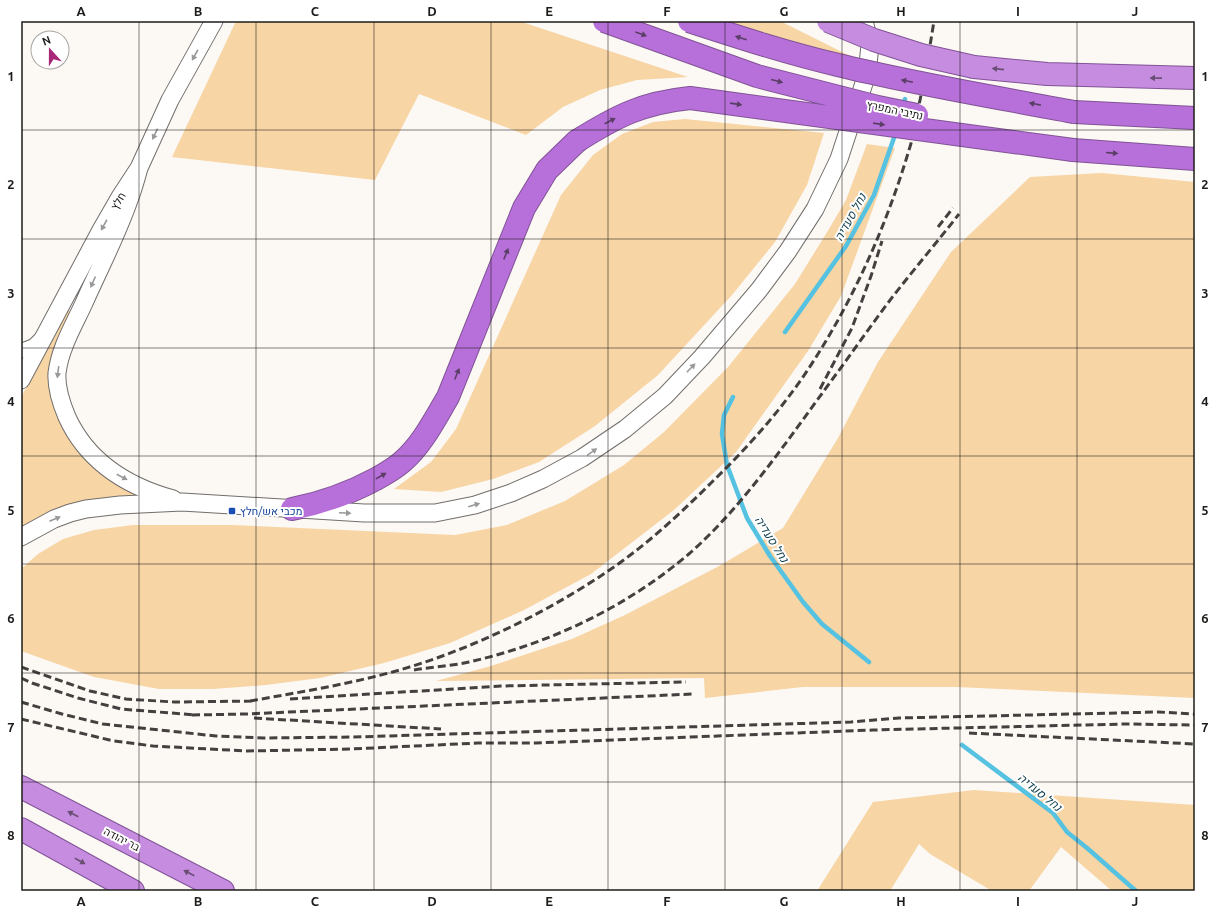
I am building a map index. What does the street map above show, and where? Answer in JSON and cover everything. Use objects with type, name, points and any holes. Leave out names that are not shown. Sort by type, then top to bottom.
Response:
[{"type":"highway","name":"נתיבי המפרץ","points":[[604,21],[757,76],[878,107],[1073,150],[1195,159]]},
{"type":"highway","points":[[689,21],[767,46],[838,65],[912,82],[1074,112],[1195,118]]},
{"type":"highway","points":[[828,21],[874,40],[921,55],[974,67],[1047,74],[1195,78]]},
{"type":"highway","points":[[292,509],[328,501],[364,485],[402,462],[416,446],[432,425],[448,397],[524,208],[547,170],[577,141],[606,123],[628,112],[668,100],[690,98],[1073,150]]},
{"type":"highway","name":"בר יהודה","points":[[21,787],[223,891]]},
{"type":"highway","points":[[21,829],[133,891]]},
{"type":"street","name":"חלץ","points":[[21,380],[112,210],[139,168],[170,100],[214,21]]},
{"type":"street","points":[[21,537],[54,519],[86,509],[120,505],[182,502],[364,513],[435,513],[475,505],[511,493],[543,479],[582,458],[625,429],[665,396],[702,357],[759,290],[788,251],[815,209],[839,160],[866,74],[870,45],[864,21]]},
{"type":"street","points":[[139,168],[129,201],[69,335],[57,371],[57,381],[63,408],[71,426],[84,447],[99,462],[116,474],[142,488],[182,502]]},
{"type":"street","points":[[21,351],[34,346],[46,334]]},
{"type":"shaded area","points":[[236,21],[519,21],[688,77],[637,80],[600,90],[563,107],[526,135],[419,94],[375,180],[172,157]]},
{"type":"shaded area","points":[[720,21],[780,21],[856,59]]},
{"type":"shaded area","points":[[685,119],[824,133],[807,185],[775,242],[732,295],[658,375],[595,426],[539,462],[493,479],[441,492],[394,489],[431,462],[456,429],[561,195],[593,155],[622,134],[653,122]]},
{"type":"shaded area","points":[[867,144],[895,148],[841,296],[808,351],[736,452],[674,510],[591,574],[524,610],[450,643],[384,663],[320,678],[266,685],[213,689],[159,689],[94,677],[21,651],[21,569],[38,554],[63,539],[94,530],[133,525],[232,525],[455,535],[507,525],[565,501],[624,465],[664,432],[728,367],[795,284],[846,200]]},
{"type":"shaded area","points":[[1102,173],[1195,182],[1195,698],[957,687],[803,687],[705,698],[704,678],[436,681],[491,666],[572,639],[625,615],[721,565],[783,528],[838,438],[878,362],[951,252],[1030,177]]},
{"type":"shaded area","points":[[64,308],[73,312],[59,350],[60,417],[69,439],[81,454],[141,494],[138,498],[21,530],[21,398]]},
{"type":"shaded area","points":[[974,790],[1195,805],[1195,891],[1112,891],[1061,847],[1029,891],[992,891],[930,854],[919,844],[890,891],[817,891],[873,802]]},
{"type":"waterway","name":"נחל סעדיה","points":[[902,107],[905,99]]},
{"type":"waterway","name":"נחל סעדיה","points":[[785,332],[846,246],[874,195],[896,132]]},
{"type":"waterway","name":"נחל סעדיה","points":[[733,397],[724,415],[722,434],[727,465],[747,518],[770,556],[803,602],[822,624],[869,662]]},
{"type":"waterway","name":"נחל סעדיה","points":[[962,745],[1053,813],[1067,832],[1136,891]]},
{"type":"railway","points":[[250,701],[343,684],[389,673],[434,659],[503,631],[569,596],[611,569],[639,549],[690,504],[752,440],[799,383],[825,343],[854,290],[890,207],[910,146],[914,132],[934,21]]},
{"type":"railway","points":[[938,227],[953,208]]},
{"type":"railway","points":[[414,670],[469,662],[528,645],[557,634],[586,621],[640,590],[690,553],[727,516],[762,474],[795,431],[885,306],[959,214]]},
{"type":"railway","points":[[820,389],[852,328],[882,241]]},
{"type":"railway","points":[[21,667],[90,691],[126,699],[174,702],[256,701]]},
{"type":"railway","points":[[21,678],[78,698],[121,709],[196,715]]},
{"type":"railway","points":[[290,699],[501,686],[686,682]]},
{"type":"railway","points":[[192,715],[246,714],[692,694]]},
{"type":"railway","points":[[21,702],[103,724],[216,736],[263,738],[353,737],[851,722],[899,718],[1158,712],[1195,714]]},
{"type":"railway","points":[[254,718],[441,729]]},
{"type":"railway","points":[[21,719],[114,741],[153,746],[247,751],[350,749],[478,743],[536,743],[873,730],[1126,724],[1195,725]]},
{"type":"railway","points":[[969,733],[1195,744]]},
{"type":"place","name":"מכבי אש/חלץ","points":[[232,511]]}]
